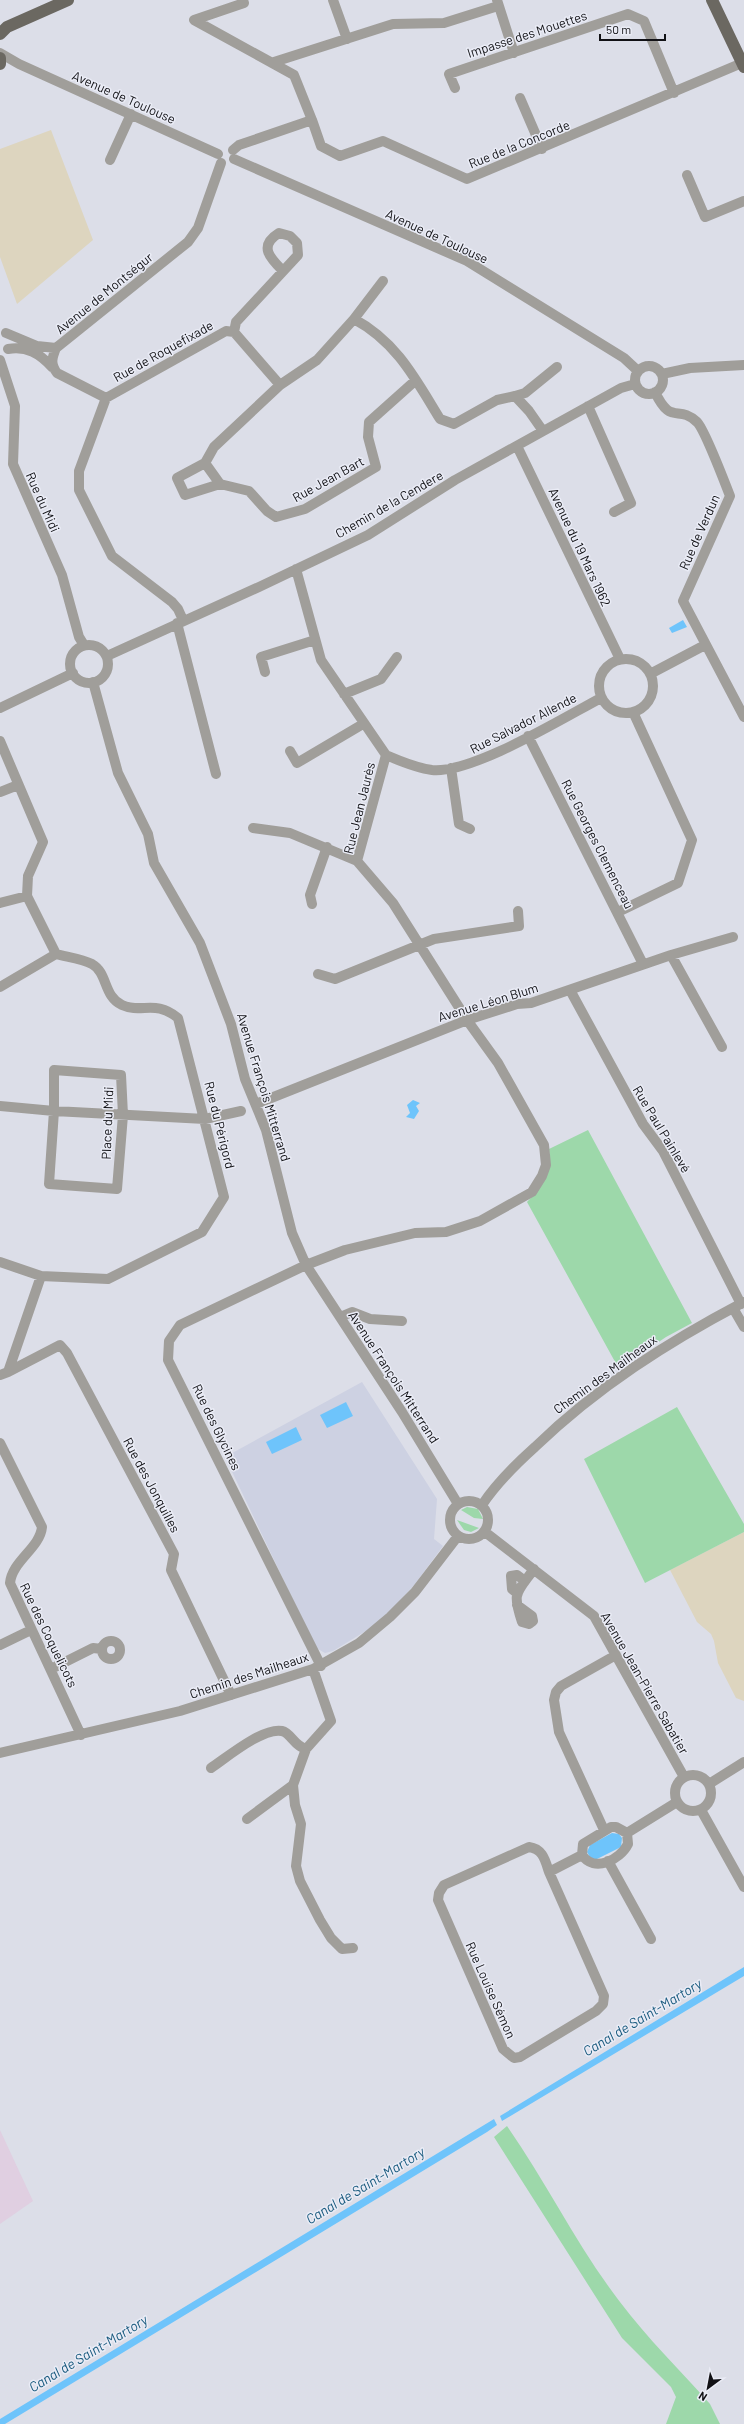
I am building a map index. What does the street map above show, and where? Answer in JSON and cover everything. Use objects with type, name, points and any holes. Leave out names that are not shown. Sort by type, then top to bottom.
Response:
[{"type":"main road","points":[[2,30],[68,0]]},
{"type":"main road","points":[[712,0],[743,65]]},
{"type":"main road","points":[[0,58],[0,64]]},
{"type":"street","name":"Rue de la Concorde","points":[[243,0],[244,3],[194,20],[274,62],[294,75],[321,146],[340,156],[383,141],[467,179],[743,65]]},
{"type":"street","points":[[333,0],[347,39]]},
{"type":"street","points":[[274,62],[393,24],[444,23],[498,3],[514,52]]},
{"type":"street","name":"Impasse des Mouettes","points":[[455,88],[449,74],[628,14],[644,21],[674,93]]},
{"type":"street","name":"Avenue de Toulouse","points":[[0,54],[131,114],[219,159]]},
{"type":"street","points":[[0,69],[19,64]]},
{"type":"street","points":[[520,98],[542,149]]},
{"type":"street","points":[[110,160],[131,114]]},
{"type":"street","points":[[219,159],[226,164],[239,144],[312,120]]},
{"type":"street","name":"Avenue de Toulouse","points":[[233,154],[467,261],[624,358],[638,371]]},
{"type":"street","name":"Avenue de Montségur","points":[[52,367],[56,348],[188,242],[198,228],[219,159]]},
{"type":"street","points":[[687,175],[705,217],[744,201]]},
{"type":"street","points":[[280,385],[234,332],[236,322],[283,271]]},
{"type":"street","points":[[220,484],[205,463],[214,446],[280,385],[317,360],[354,319],[383,281]]},
{"type":"street","points":[[354,319],[374,329],[408,365],[440,419],[454,424],[497,400],[525,393],[557,367]]},
{"type":"street","name":"Rue de Roquefixade","points":[[106,398],[226,331],[234,332]]},
{"type":"street","points":[[3,332],[36,346],[56,348]]},
{"type":"street","name":"Rue du Midi","points":[[3,332],[11,342],[5,350],[1,362],[15,406],[13,464],[62,575],[79,637],[84,645]]},
{"type":"street","points":[[5,350],[20,347],[29,349],[65,379],[106,398],[79,471],[79,490],[112,556],[172,602],[178,609],[216,774]]},
{"type":"street","points":[[651,365],[656,367],[662,374],[663,382],[656,392],[643,393],[635,384],[638,371],[651,365]]},
{"type":"street","points":[[662,374],[690,368],[744,365]]},
{"type":"street","name":"Rue Jean Bart","points":[[205,463],[177,478],[185,495],[220,484],[249,490],[267,511],[276,517],[305,509],[376,467],[368,437],[369,422],[416,380]]},
{"type":"street","name":"Chemin de la Cendere","points":[[106,656],[368,535],[455,480],[621,388],[635,384]]},
{"type":"street","name":"Rue de Verdun","points":[[656,392],[663,408],[673,414],[687,415],[699,423],[730,496],[683,601],[705,645]]},
{"type":"street","points":[[515,396],[529,411],[543,431]]},
{"type":"street","points":[[588,406],[631,503],[614,512]]},
{"type":"street","name":"Avenue du 19 Mars 1962","points":[[518,446],[620,659]]},
{"type":"street","name":"Rue Jean Jaurès","points":[[296,569],[321,660],[363,724],[386,755],[357,861],[393,903],[467,1020]]},
{"type":"street","points":[[265,672],[261,657],[315,640]]},
{"type":"street","points":[[84,645],[97,646],[106,656],[107,670],[102,678],[93,682],[82,681],[73,673],[71,656],[78,648],[84,645]]},
{"type":"street","points":[[650,674],[705,645],[743,712]]},
{"type":"street","points":[[344,694],[381,679],[397,657]]},
{"type":"street","points":[[620,659],[634,660],[646,668],[650,674],[652,680],[652,694],[644,706],[633,712],[624,713],[615,711],[601,698],[598,686],[601,675],[608,665],[620,659]]},
{"type":"street","points":[[0,708],[73,673]]},
{"type":"street","name":"Avenue François Mitterrand","points":[[93,682],[118,773],[148,834],[154,863],[200,943],[231,1024],[245,1080],[266,1130],[292,1233],[306,1265],[458,1504]]},
{"type":"street","name":"Rue Salvador Allende","points":[[386,755],[402,762],[433,770],[472,764],[601,698]]},
{"type":"street","points":[[618,912],[678,883],[692,840],[633,712]]},
{"type":"street","points":[[290,751],[297,763],[363,724]]},
{"type":"street","name":"Rue Georges Clemenceau","points":[[528,736],[644,964]]},
{"type":"street","points":[[0,741],[43,842],[28,876],[27,896],[56,954],[0,987]]},
{"type":"street","points":[[451,768],[460,824],[470,829]]},
{"type":"street","points":[[0,792],[18,784]]},
{"type":"street","points":[[253,828],[290,833],[327,847],[357,861]]},
{"type":"street","points":[[312,904],[310,895],[327,847]]},
{"type":"street","points":[[0,904],[27,896]]},
{"type":"street","points":[[318,974],[335,979],[434,939],[519,926],[518,912]]},
{"type":"street","name":"Avenue Léon Blum","points":[[256,1104],[467,1020],[570,990],[671,955],[733,937]]},
{"type":"street","name":"Rue du Périgord","points":[[0,1262],[41,1276],[108,1280],[202,1232],[224,1197],[178,1018],[167,1008],[124,1006],[111,998],[100,973],[92,964],[56,954]]},
{"type":"street","points":[[671,955],[722,1047]]},
{"type":"street","name":"Rue Paul Painlevé","points":[[570,990],[643,1124],[663,1151],[739,1305],[744,1327]]},
{"type":"street","name":"Rue des Glycines","points":[[306,1748],[331,1721],[317,1667],[168,1360],[169,1341],[180,1325],[306,1265],[345,1250],[415,1234],[446,1232],[480,1221],[524,1198],[538,1185],[546,1165],[544,1145],[498,1063],[467,1020]]},
{"type":"street","name":"Place du Midi","points":[[54,1070],[121,1075],[123,1115],[117,1189],[49,1184],[54,1111],[54,1070]]},
{"type":"street","points":[[0,1106],[54,1111],[205,1119],[240,1111]]},
{"type":"street","points":[[4,1374],[41,1276]]},
{"type":"street","name":"Chemin des Mailheaux","points":[[482,1505],[525,1456],[592,1397],[662,1347],[739,1305]]},
{"type":"street","points":[[340,1317],[352,1312],[370,1319],[402,1321]]},
{"type":"street","name":"Rue des Jonquilles","points":[[4,1374],[60,1346],[67,1353],[174,1554],[172,1570],[231,1695]]},
{"type":"street","name":"Rue des Coquelicots","points":[[0,1443],[41,1522],[41,1532],[12,1572],[10,1583],[81,1734]]},
{"type":"street","points":[[470,1500],[482,1505],[489,1519],[485,1532],[472,1539],[458,1536],[450,1526],[449,1519],[453,1508],[458,1504],[470,1500]]},
{"type":"street","name":"Avenue Jean-Pierre Sabatier","points":[[485,1532],[594,1616],[684,1777]]},
{"type":"street","name":"Chemin des Mailheaux","points":[[0,1753],[180,1711],[317,1667],[359,1643],[390,1617],[415,1592],[458,1536]]},
{"type":"street","points":[[517,1605],[515,1600],[517,1593],[534,1569]]},
{"type":"street","points":[[517,1593],[512,1589],[511,1576],[517,1575],[525,1581]]},
{"type":"street","points":[[0,1645],[31,1630]]},
{"type":"street","points":[[51,1669],[93,1648],[102,1649]]},
{"type":"street","points":[[604,1830],[559,1732],[554,1700],[556,1692],[561,1686],[616,1655]]},
{"type":"street","points":[[211,1768],[252,1740],[277,1730],[284,1731],[300,1747],[306,1748],[294,1785],[295,1805],[301,1824],[296,1860],[297,1874],[320,1920],[331,1938],[342,1949],[352,1948]]},
{"type":"street","points":[[709,1784],[744,1763]]},
{"type":"street","points":[[695,1775],[709,1784],[711,1790],[710,1801],[701,1810],[688,1811],[677,1802],[675,1788],[684,1777],[695,1775]]},
{"type":"street","points":[[247,1819],[294,1785]]},
{"type":"street","points":[[627,1833],[677,1802]]},
{"type":"street","points":[[701,1810],[744,1887]]},
{"type":"street","points":[[616,1827],[627,1833],[628,1844],[625,1850],[608,1861],[598,1866],[591,1865],[582,1856],[583,1844],[604,1830],[616,1827]]},
{"type":"street","name":"Rue Louise Sémon","points":[[529,1847],[536,1848],[543,1853],[550,1872],[604,1996],[603,2004],[577,2023],[520,2057],[514,2058],[503,2049],[438,1900],[439,1893],[444,1885],[529,1847]]},
{"type":"street","points":[[550,1872],[582,1856]]},
{"type":"street","points":[[608,1861],[651,1939]]},
{"type":"shaded area","points":[[51,130],[93,240],[17,304],[0,257],[0,149]]},
{"type":"shaded area","points":[[362,1382],[437,1499],[434,1539],[443,1546],[415,1584],[394,1607],[369,1629],[333,1651],[325,1653],[316,1648],[225,1457]]},
{"type":"shaded area","points":[[744,1532],[744,1701],[736,1698],[718,1663],[714,1641],[711,1634],[697,1622],[670,1570]]},
{"type":"shaded area","points":[[0,2130],[33,2201],[0,2224]]},
{"type":"green space","points":[[588,1130],[692,1323],[666,1337],[619,1369],[527,1202],[545,1178],[550,1157],[549,1149]]},
{"type":"green space","points":[[677,1407],[744,1524],[744,1532],[645,1583],[584,1459]]},
{"type":"green space","points":[[467,1507],[478,1509],[483,1519],[474,1518],[461,1510]]},
{"type":"green space","points":[[457,1520],[479,1528],[471,1532],[464,1530]]},
{"type":"green space","points":[[507,2126],[604,2281],[641,2328],[710,2404],[720,2424],[666,2424],[676,2397],[671,2387],[622,2338],[494,2137]]},
{"type":"water","points":[[683,620],[687,627],[672,633],[669,628]]},
{"type":"water","points":[[413,1100],[420,1103],[416,1106],[419,1111],[414,1119],[406,1117],[410,1113],[407,1105]]},
{"type":"water","points":[[346,1402],[353,1416],[327,1428],[320,1415]]},
{"type":"water","points":[[296,1427],[302,1440],[272,1454],[266,1442]]},
{"type":"water","points":[[612,1833],[619,1834],[622,1838],[621,1847],[597,1859],[591,1859],[587,1852],[590,1845]]},
{"type":"water","points":[[744,1967],[744,1976],[502,2121],[500,2116]]},
{"type":"water","points":[[494,2119],[497,2125],[487,2132],[5,2424],[0,2424],[0,2419]]},
{"type":"water label","name":"Canal de Saint-Martory","points":[[642,2017]]},
{"type":"water label","name":"Canal de Saint-Martory","points":[[365,2185]]},
{"type":"water label","name":"Canal de Saint-Martory","points":[[88,2353]]}]
